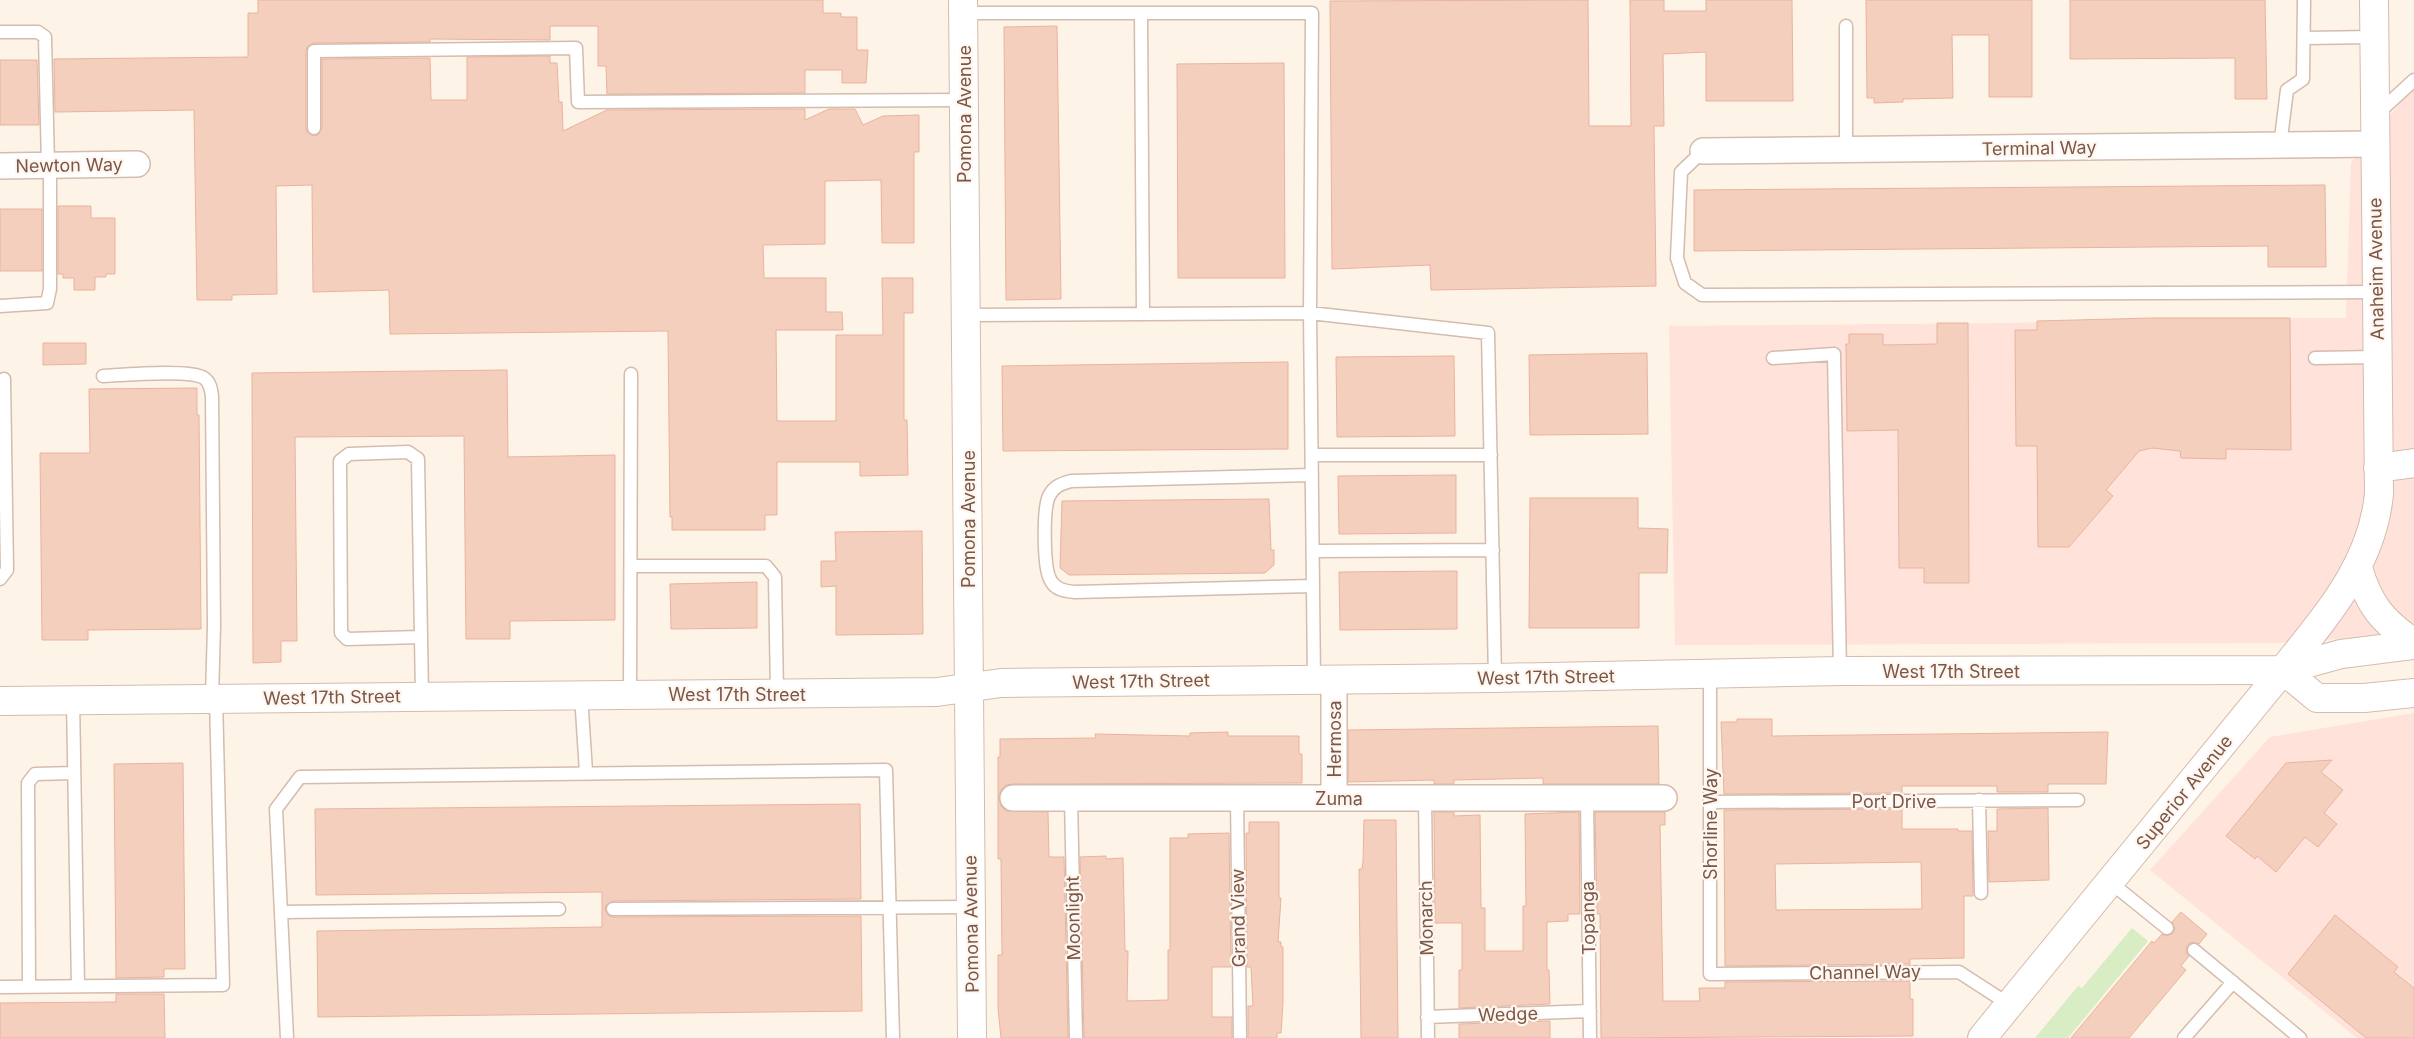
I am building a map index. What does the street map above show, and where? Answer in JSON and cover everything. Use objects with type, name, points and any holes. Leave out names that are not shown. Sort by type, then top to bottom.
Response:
[{"type":"street","name":"Anaheim Avenue","points":[[2371,537],[2377,516],[2378,468],[2374,0]]},
{"type":"street","name":"Pomona Avenue","points":[[963,7],[972,1038]]},
{"type":"street","name":"Terminal Way","points":[[1703,151],[2375,144]]},
{"type":"street","name":"Newton Way","points":[[0,166],[137,164]]},
{"type":"street","points":[[2378,468],[2414,463]]},
{"type":"street","name":"Superior Avenue","points":[[1989,1036],[2010,1005],[2326,616],[2358,568],[2371,537]]},
{"type":"street","points":[[2358,568],[2365,592],[2378,614],[2392,628],[2414,644]]},
{"type":"street","name":"West 17th Street","points":[[0,701],[937,692],[1001,683],[1495,678],[1840,671],[2284,670],[2341,654],[2414,644]]},
{"type":"street","points":[[2284,670],[2318,698],[2364,698],[2414,693]]},
{"type":"street","name":"Hermosa","points":[[1324,680],[1334,798]]},
{"type":"street","name":"Zuma","points":[[1013,798],[1664,798]]},
{"type":"lane","points":[[2280,146],[2287,90],[2303,79],[2304,0]]},
{"type":"lane","points":[[963,7],[1142,14],[1312,14],[1310,313],[1313,586],[1324,680]]},
{"type":"lane","points":[[1142,14],[1143,314]]},
{"type":"lane","points":[[1846,26],[1846,149]]},
{"type":"lane","points":[[0,32],[38,32],[45,37],[50,289],[47,303],[0,306]]},
{"type":"lane","points":[[2304,38],[2374,37]]},
{"type":"lane","points":[[314,128],[314,51],[576,48],[578,102],[964,100]]},
{"type":"lane","points":[[2375,116],[2414,80]]},
{"type":"lane","points":[[1703,151],[1681,172],[1677,258],[1685,283],[1702,295],[2377,292]]},
{"type":"lane","points":[[966,315],[1310,313],[1488,333],[1495,678]]},
{"type":"lane","points":[[1773,358],[1834,354],[1840,671]]},
{"type":"lane","points":[[2314,358],[2377,357]]},
{"type":"lane","points":[[0,987],[223,985],[214,698],[212,396],[210,384],[204,378],[187,374],[103,376]]},
{"type":"lane","points":[[630,694],[632,566],[631,374]]},
{"type":"lane","points":[[0,579],[7,570],[4,379]]},
{"type":"lane","points":[[421,638],[347,639],[341,633],[340,461],[349,454],[408,452],[418,458],[422,696]]},
{"type":"lane","points":[[1312,455],[1491,455]]},
{"type":"lane","points":[[1312,474],[1070,481],[1056,486],[1048,497],[1046,511],[1046,570],[1051,582],[1060,590],[1075,592],[1313,586]]},
{"type":"lane","points":[[1313,551],[1493,550]]},
{"type":"lane","points":[[632,566],[766,566],[775,577],[777,693]]},
{"type":"lane","name":"Shorline Way","points":[[1710,674],[1710,974]]},
{"type":"lane","points":[[581,695],[586,772]]},
{"type":"lane","points":[[73,700],[78,986]]},
{"type":"lane","points":[[286,1038],[276,809],[300,777],[586,772],[886,770],[893,1038]]},
{"type":"lane","points":[[29,987],[28,783],[35,774],[74,773]]},
{"type":"lane","name":"Moonlight","points":[[1070,798],[1076,1038]]},
{"type":"lane","name":"Grand View","points":[[1237,798],[1240,1038]]},
{"type":"lane","name":"Monarch","points":[[1425,798],[1428,1038]]},
{"type":"lane","name":"Topanga","points":[[1587,798],[1590,1038]]},
{"type":"lane","points":[[1978,800],[1982,893]]},
{"type":"lane","name":"Port Drive","points":[[1710,802],[2078,800]]},
{"type":"lane","points":[[2110,882],[2167,928]]},
{"type":"lane","points":[[613,909],[971,907]]},
{"type":"lane","points":[[280,912],[559,910]]},
{"type":"lane","points":[[2194,950],[2300,1038]]},
{"type":"lane","name":"Channel Way","points":[[1710,974],[1959,972],[2010,1005]]},
{"type":"lane","points":[[2184,1038],[2233,982]]},
{"type":"lane","name":"Wedge","points":[[1427,1017],[1590,1012]]},
{"type":"shaded area","points":[[2414,86],[2414,634],[2278,643],[1675,645],[1669,326],[2011,323],[2153,318],[2346,318],[2351,163]]},
{"type":"shaded area","points":[[2414,713],[2414,1038],[2357,1038],[2150,870],[2270,737]]},
{"type":"green space","points":[[2132,928],[2148,941],[2068,1038],[2035,1038],[2078,986],[2082,988]]},
{"type":"building","points":[[258,0],[823,0],[823,13],[841,13],[841,17],[857,17],[857,50],[868,50],[866,83],[842,83],[842,70],[805,70],[805,93],[607,94],[606,66],[598,66],[598,26],[550,26],[550,40],[430,39],[430,42],[313,43],[307,47],[306,51],[306,128],[307,132],[314,136],[318,135],[322,128],[322,59],[430,58],[431,100],[467,100],[467,57],[550,56],[550,63],[557,63],[559,102],[562,102],[563,131],[607,110],[805,109],[805,120],[829,109],[855,109],[863,125],[883,116],[919,115],[919,152],[914,152],[914,243],[882,243],[881,180],[825,181],[825,244],[763,245],[764,278],[826,278],[826,312],[842,312],[843,330],[776,330],[777,421],[836,421],[836,335],[883,335],[882,278],[913,278],[913,313],[904,313],[904,420],[907,420],[908,475],[860,476],[860,462],[777,462],[777,515],[765,515],[765,530],[672,530],[672,517],[670,517],[668,331],[390,334],[389,290],[313,292],[312,185],[276,186],[277,294],[232,295],[232,300],[197,300],[194,110],[55,112],[54,59],[248,57],[248,13],[258,13]]},
{"type":"building","points":[[1588,0],[1589,126],[1631,126],[1630,0],[1664,0],[1664,11],[1706,11],[1706,0],[1792,0],[1793,101],[1706,101],[1706,52],[1663,54],[1664,126],[1654,126],[1656,286],[1431,290],[1430,265],[1332,269],[1330,1]]},
{"type":"building","points":[[1866,0],[2032,0],[2032,97],[1989,97],[1989,35],[1952,35],[1953,98],[1903,99],[1903,102],[1874,103],[1874,98],[1867,98]]},
{"type":"building","points":[[2070,0],[2265,0],[2267,99],[2235,99],[2235,58],[2070,59]]},
{"type":"building","points":[[1057,26],[1061,299],[1006,300],[1004,27]]},
{"type":"building","points":[[0,60],[37,60],[39,125],[0,125]]},
{"type":"building","points":[[1284,63],[1285,278],[1178,278],[1177,64]]},
{"type":"building","points":[[2325,185],[2326,267],[2268,267],[2268,246],[1694,251],[1694,190]]},
{"type":"building","points":[[58,206],[91,206],[91,218],[115,218],[115,274],[106,274],[106,277],[95,277],[95,290],[74,290],[74,278],[63,278],[63,274],[58,274]]},
{"type":"building","points":[[0,209],[42,209],[42,271],[0,271]]},
{"type":"building","points":[[2153,318],[2290,318],[2291,450],[2226,449],[2226,459],[2181,458],[2180,451],[2152,448],[2139,451],[2106,490],[2113,496],[2069,547],[2038,547],[2037,446],[2016,446],[2015,330],[2037,330],[2037,321]]},
{"type":"building","points":[[1937,323],[1968,323],[1969,583],[1924,583],[1924,568],[1899,568],[1898,430],[1847,431],[1846,344],[1849,344],[1849,334],[1883,334],[1883,345],[1937,344]]},
{"type":"building","points":[[43,343],[86,343],[86,364],[43,365]]},
{"type":"building","points":[[1647,353],[1648,434],[1530,435],[1529,355]]},
{"type":"building","points":[[1454,356],[1455,436],[1337,437],[1336,357]]},
{"type":"building","points":[[1288,362],[1288,449],[1003,451],[1002,366]]},
{"type":"building","points":[[507,370],[508,457],[615,455],[615,620],[510,621],[510,639],[466,639],[464,436],[295,437],[297,641],[281,641],[281,662],[253,663],[252,373]]},
{"type":"building","points":[[197,388],[197,415],[199,415],[201,629],[88,630],[88,640],[42,640],[40,453],[90,453],[89,389]]},
{"type":"building","points":[[1456,475],[1456,533],[1339,534],[1338,476]]},
{"type":"building","points":[[1530,498],[1638,498],[1638,528],[1668,529],[1667,573],[1639,573],[1639,628],[1529,628]]},
{"type":"building","points":[[1269,499],[1271,550],[1274,550],[1274,565],[1265,573],[1069,575],[1060,568],[1062,501]]},
{"type":"building","points":[[922,531],[923,634],[836,635],[836,586],[821,587],[821,561],[836,561],[835,532]]},
{"type":"building","points":[[1457,571],[1457,629],[1340,630],[1339,572]]},
{"type":"building","points":[[757,582],[757,628],[671,629],[670,584]]},
{"type":"building","points":[[1737,719],[1772,719],[1772,736],[2108,732],[2106,784],[2048,784],[2048,792],[1997,792],[1997,786],[1902,786],[1902,793],[1724,794],[1721,722],[1737,722]]},
{"type":"building","points":[[1658,726],[1659,784],[1543,784],[1543,778],[1454,780],[1454,784],[1434,784],[1434,780],[1348,782],[1348,730]]},
{"type":"building","points":[[1228,732],[1228,736],[1299,736],[1299,754],[1302,754],[1302,783],[1013,784],[1006,785],[1001,790],[999,798],[1001,806],[1006,811],[1048,812],[1049,857],[1064,857],[1068,1038],[1001,1038],[998,1008],[998,955],[1002,955],[1001,859],[998,859],[998,757],[1000,757],[1000,739],[1096,738],[1095,734],[1190,736],[1190,733]]},
{"type":"building","points":[[2332,760],[2321,772],[2343,790],[2324,813],[2337,824],[2318,847],[2305,837],[2276,872],[2257,856],[2255,859],[2226,836],[2286,763]]},
{"type":"building","points":[[183,763],[185,969],[164,969],[164,977],[116,978],[114,764]]},
{"type":"building","points":[[860,804],[861,899],[613,901],[606,905],[605,910],[609,916],[613,917],[861,916],[862,1011],[318,1017],[317,931],[602,927],[602,892],[316,895],[315,809]]},
{"type":"building","points":[[2048,808],[2049,880],[1989,882],[1988,831],[1997,831],[1997,809]]},
{"type":"building","points":[[1902,809],[1902,829],[1958,829],[1958,831],[1972,831],[1973,896],[1964,896],[1964,958],[1910,959],[1910,964],[1725,966],[1724,810]],"holes":[[[1921,862],[1922,909],[1776,910],[1775,864]]]},
{"type":"building","points":[[1434,812],[1454,812],[1454,816],[1480,815],[1481,908],[1485,908],[1485,951],[1523,951],[1523,906],[1526,906],[1525,814],[1579,812],[1580,914],[1568,914],[1568,921],[1547,922],[1547,970],[1549,970],[1550,1004],[1459,1008],[1459,970],[1462,970],[1462,923],[1435,923]]},
{"type":"building","points":[[1595,812],[1665,812],[1665,825],[1660,825],[1663,1001],[1700,1001],[1699,988],[1725,988],[1725,982],[1910,981],[1910,999],[1913,999],[1913,1036],[1601,1038],[1600,914],[1597,914]]},
{"type":"building","points":[[1364,820],[1396,820],[1398,1038],[1361,1038],[1359,869],[1362,869],[1363,862]]},
{"type":"building","points":[[1249,822],[1279,822],[1279,898],[1281,898],[1278,942],[1281,942],[1281,947],[1283,947],[1283,1003],[1281,1033],[1277,1033],[1277,1038],[1248,1038],[1248,1006],[1253,1006],[1251,967],[1247,967],[1246,833],[1249,833]]},
{"type":"building","points":[[1229,833],[1231,967],[1212,967],[1212,1017],[1232,1017],[1232,1038],[1084,1038],[1080,857],[1106,856],[1106,859],[1123,858],[1125,951],[1128,951],[1127,1001],[1168,1000],[1170,838],[1188,838],[1188,834]]},
{"type":"building","points":[[2181,912],[2207,934],[2199,944],[2192,942],[2187,945],[2186,952],[2189,956],[2181,966],[2186,970],[2129,1038],[2071,1038],[2152,941],[2154,943],[2162,934],[2166,936],[2173,933],[2175,929],[2172,922]]},
{"type":"building","points":[[2335,915],[2398,967],[2394,972],[2414,988],[2414,1038],[2366,1038],[2288,974]]},
{"type":"building","points":[[116,994],[164,994],[165,1038],[0,1038],[0,1003],[116,1002]]},
{"type":"building","points":[[1550,1021],[1550,1038],[1459,1038],[1459,1024]]}]
